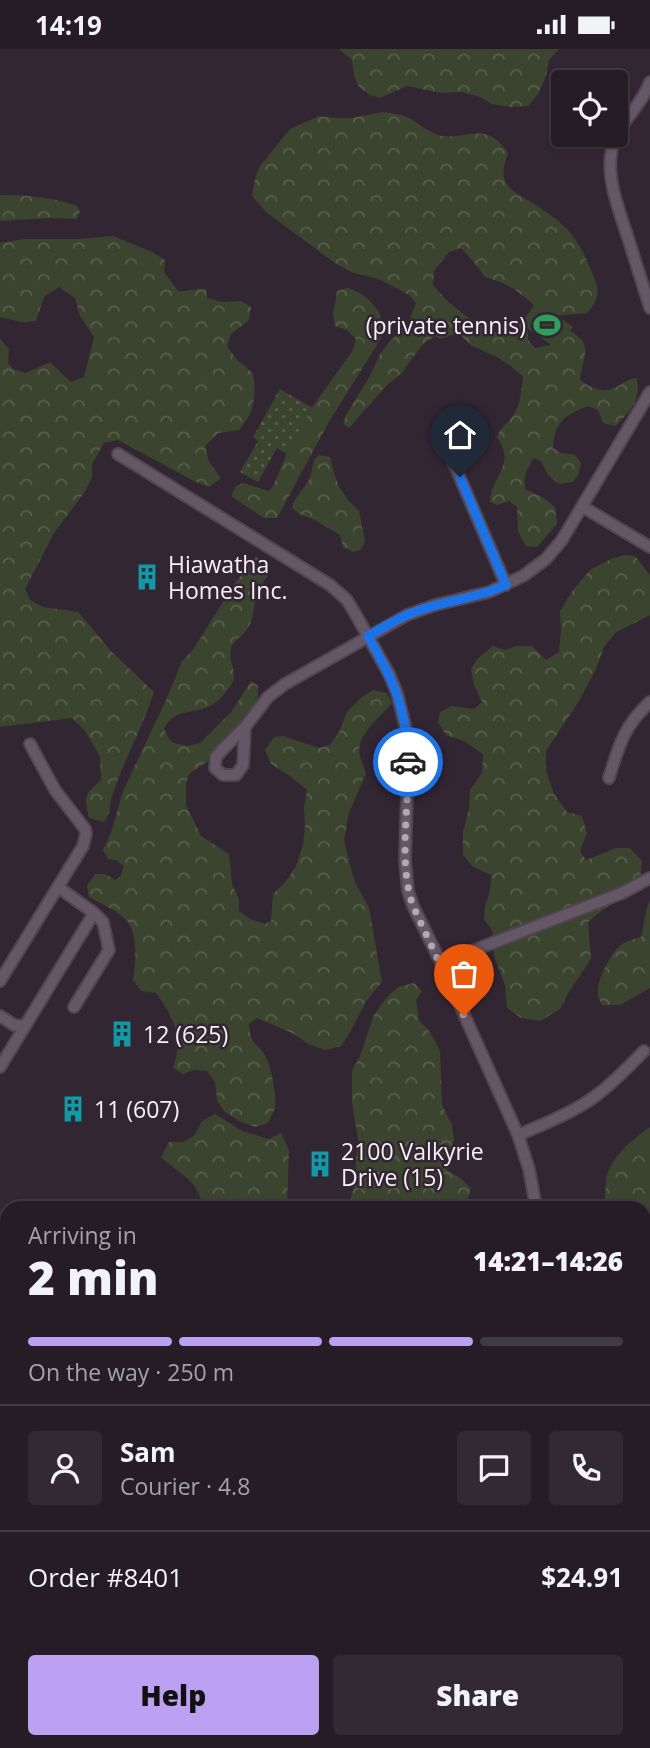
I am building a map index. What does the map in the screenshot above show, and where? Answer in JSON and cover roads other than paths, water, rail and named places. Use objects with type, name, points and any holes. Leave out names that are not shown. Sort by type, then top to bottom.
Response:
[{"type":"street","points":[[650,82],[646,103],[616,137],[611,153],[616,198],[650,307]]},
{"type":"street","points":[[245,727],[263,703],[285,684],[390,623],[435,605],[482,594],[506,585],[546,559],[583,507],[650,392]]},
{"type":"street","points":[[439,429],[506,585]]},
{"type":"street","points":[[118,454],[330,585],[346,600],[368,636],[389,674],[402,708],[405,725],[408,758],[405,860],[408,891],[518,1135],[529,1169],[535,1201]]},
{"type":"street","points":[[583,507],[650,547]]},
{"type":"street","points":[[609,778],[625,732],[650,702]]},
{"type":"street","points":[[0,981],[83,846],[86,834],[55,790],[30,744]]},
{"type":"street","points":[[441,963],[622,893],[650,878]]},
{"type":"street","points":[[58,887],[103,922],[109,950],[74,1007]]},
{"type":"street","points":[[0,1066],[94,913]]},
{"type":"street","points":[[0,1016],[14,1025],[25,1026]]},
{"type":"street","points":[[518,1135],[583,1104],[612,1083],[645,1051]]},
{"type":"place","name":"(private tennis)","points":[[547,325]]},
{"type":"place","name":"Hiawatha Homes Inc.","points":[[147,577]]},
{"type":"place","name":"12 (625)","points":[[122,1034]]},
{"type":"place","name":"11 (607)","points":[[73,1109]]},
{"type":"place","name":"2100 Valkyrie Drive (15)","points":[[320,1164]]}]
